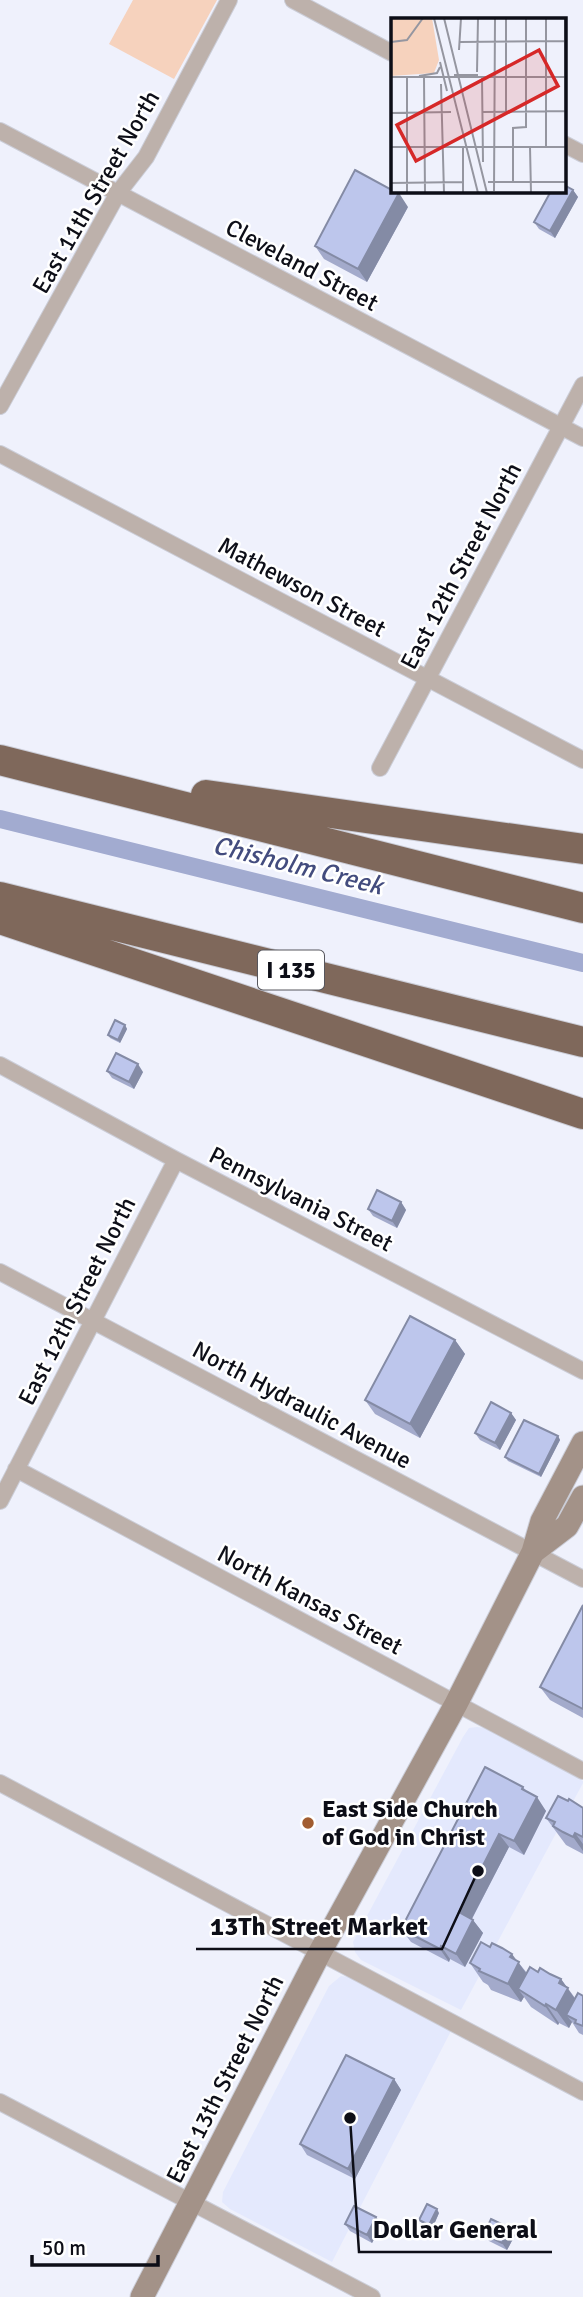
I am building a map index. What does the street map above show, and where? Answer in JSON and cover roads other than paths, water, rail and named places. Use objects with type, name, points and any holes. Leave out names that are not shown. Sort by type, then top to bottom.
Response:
[{"type":"highway","points":[[0,760],[144,788],[583,849]]},
{"type":"highway","points":[[0,760],[583,908]]},
{"type":"highway","name":"I 135","points":[[0,897],[583,1042]]},
{"type":"highway","points":[[0,919],[447,1071],[583,1114]]},
{"type":"main road","name":"East 13th Street North","points":[[142,2297],[320,1952],[456,1704],[533,1552],[542,1521],[583,1443]]},
{"type":"main road","name":"East 13th Street North","points":[[533,1552],[567,1527],[583,1497]]},
{"type":"street","name":"East 11th Street North","points":[[0,406],[118,194],[146,157],[229,0]]},
{"type":"street","points":[[293,0],[391,52]]},
{"type":"street","name":"Cleveland Street","points":[[0,131],[583,438]]},
{"type":"street","points":[[566,145],[583,155]]},
{"type":"street","name":"East 12th Street North","points":[[380,768],[583,385]]},
{"type":"street","name":"Mathewson Street","points":[[0,454],[583,760]]},
{"type":"street","name":"Pennsylvania Street","points":[[0,1065],[176,1160],[583,1371]]},
{"type":"street","name":"East 12th Street North","points":[[0,1501],[176,1160]]},
{"type":"street","name":"North Hydraulic Avenue","points":[[0,1272],[583,1579]]},
{"type":"street","name":"North Kansas Street","points":[[16,1469],[583,1771]]},
{"type":"street","points":[[0,1783],[583,2092]]},
{"type":"street","points":[[0,2102],[372,2297]]},
{"type":"waterway","name":"Chisholm Creek","points":[[0,819],[583,963]]},
{"type":"place","name":"East Side Church of God in Christ","points":[[308,1823]]},
{"type":"place","name":"13Th Street Market","points":[[478,1871]]},
{"type":"place","name":"Dollar General","points":[[350,2118]]}]
